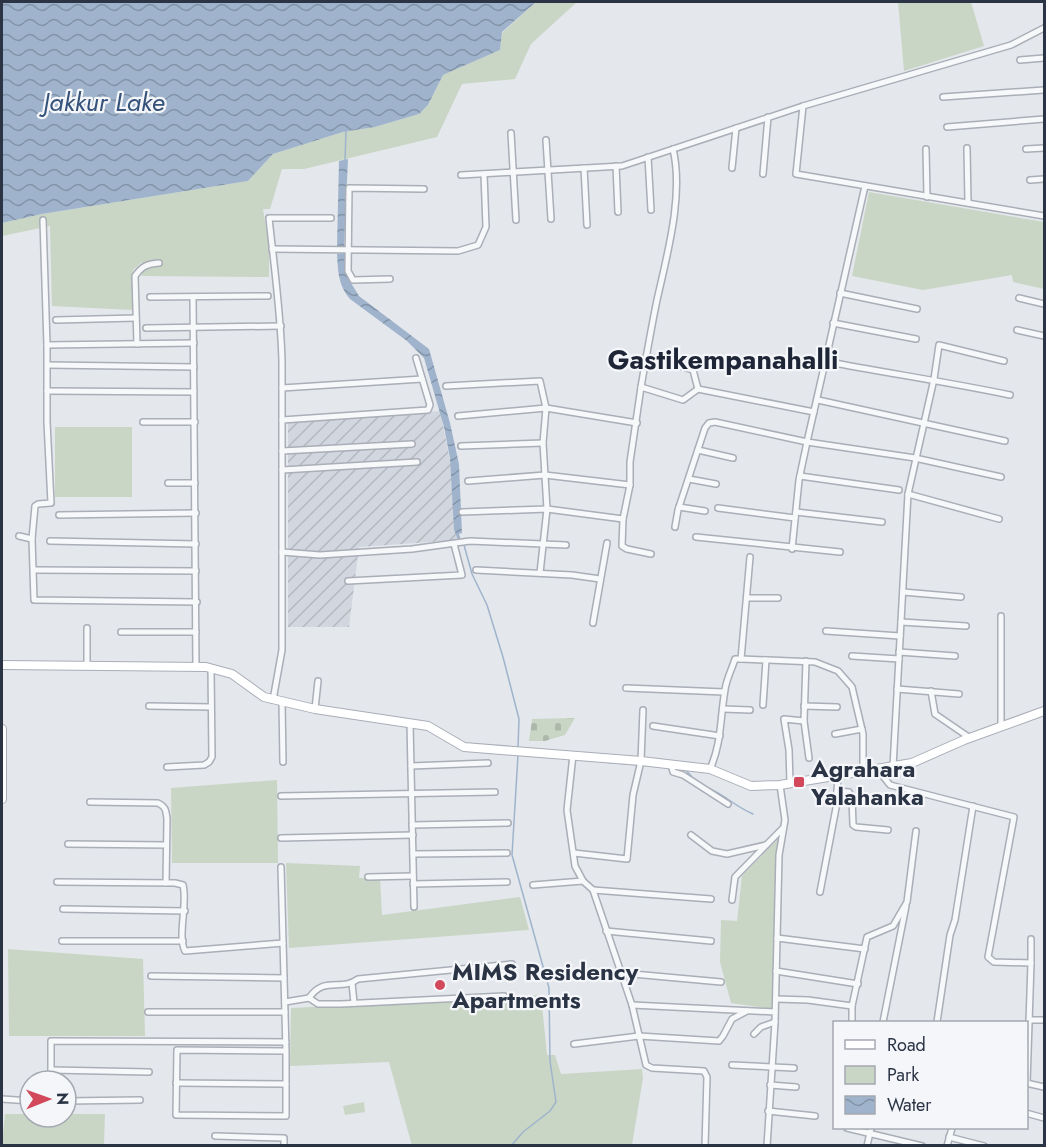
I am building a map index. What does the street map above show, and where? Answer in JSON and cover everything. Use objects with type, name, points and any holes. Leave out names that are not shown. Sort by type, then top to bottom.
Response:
[{"type":"street","points":[[462,175],[616,166],[802,106],[1011,45],[1044,28]]},
{"type":"street","points":[[1020,60],[1044,58]]},
{"type":"street","points":[[943,97],[1044,90]]},
{"type":"street","points":[[802,106],[796,174],[1044,216]]},
{"type":"street","points":[[763,174],[768,117]]},
{"type":"street","points":[[947,127],[1044,119]]},
{"type":"street","points":[[732,168],[736,128]]},
{"type":"street","points":[[511,133],[516,220]]},
{"type":"street","points":[[546,141],[550,219]]},
{"type":"street","points":[[967,148],[968,203]]},
{"type":"street","points":[[1026,150],[1044,148]]},
{"type":"street","points":[[651,554],[622,546],[623,519],[630,485],[630,462],[646,356],[672,232],[677,165],[673,149]]},
{"type":"street","points":[[926,149],[927,197]]},
{"type":"street","points":[[648,157],[651,210]]},
{"type":"street","points":[[616,166],[618,212]]},
{"type":"street","points":[[584,168],[587,225]]},
{"type":"street","points":[[272,249],[458,250],[478,245],[486,227],[484,174]]},
{"type":"street","points":[[1030,180],[1044,179]]},
{"type":"street","points":[[792,549],[800,476],[864,186]]},
{"type":"street","points":[[390,279],[352,280],[348,271],[349,188],[424,189]]},
{"type":"street","points":[[273,700],[282,650],[282,388],[281,326],[268,218],[331,218]]},
{"type":"street","points":[[43,220],[51,503],[35,506],[32,539],[34,600],[197,602]]},
{"type":"street","points":[[137,344],[135,276],[140,268],[148,264],[159,263]]},
{"type":"street","points":[[840,293],[917,309]]},
{"type":"street","points":[[150,297],[268,296]]},
{"type":"street","points":[[193,297],[196,667]]},
{"type":"street","points":[[1019,298],[1044,304]]},
{"type":"street","points":[[56,320],[136,318]]},
{"type":"street","points":[[833,323],[916,339]]},
{"type":"street","points":[[146,328],[281,326]]},
{"type":"street","points":[[1017,330],[1044,336]]},
{"type":"street","points":[[47,345],[194,343]]},
{"type":"street","points":[[893,767],[908,494],[934,379],[939,345],[1004,361]]},
{"type":"street","points":[[646,356],[693,370],[698,389]]},
{"type":"street","points":[[282,420],[428,410],[430,405],[416,358]]},
{"type":"street","points":[[824,361],[934,379],[1010,395]]},
{"type":"street","points":[[48,365],[194,367]]},
{"type":"street","points":[[282,388],[422,379]]},
{"type":"street","points":[[446,386],[540,381],[546,408],[543,443],[547,509],[540,573]]},
{"type":"street","points":[[641,387],[683,400],[698,389],[814,412]]},
{"type":"street","points":[[47,391],[194,392]]},
{"type":"street","points":[[818,400],[1005,441]]},
{"type":"street","points":[[458,416],[546,408],[637,423]]},
{"type":"street","points":[[143,422],[195,422]]},
{"type":"street","points":[[675,528],[679,507],[705,428],[709,423],[715,422],[807,442],[915,458],[1001,477]]},
{"type":"street","points":[[461,446],[543,443]]},
{"type":"street","points":[[282,451],[412,444]]},
{"type":"street","points":[[698,450],[733,458]]},
{"type":"street","points":[[282,470],[417,462]]},
{"type":"street","points":[[468,481],[545,475],[630,485]]},
{"type":"street","points":[[800,476],[899,490]]},
{"type":"street","points":[[688,478],[716,484]]},
{"type":"street","points":[[168,483],[195,483]]},
{"type":"street","points":[[908,494],[999,519]]},
{"type":"street","points":[[679,507],[705,511]]},
{"type":"street","points":[[718,508],[882,522]]},
{"type":"street","points":[[462,512],[547,509],[623,519]]},
{"type":"street","points":[[59,514],[196,513]]},
{"type":"street","points":[[19,536],[32,539]]},
{"type":"street","points":[[696,537],[792,549],[840,552]]},
{"type":"street","points":[[50,541],[196,544]]},
{"type":"street","points":[[282,552],[320,555],[412,549],[470,541],[567,545]]},
{"type":"street","points":[[593,623],[607,543]]},
{"type":"street","points":[[348,580],[462,575],[454,544]]},
{"type":"street","points":[[741,659],[750,557]]},
{"type":"street","points":[[34,570],[196,572]]},
{"type":"street","points":[[476,570],[600,579]]},
{"type":"street","points":[[903,592],[961,597]]},
{"type":"street","points":[[747,598],[778,598]]},
{"type":"street","points":[[1001,616],[1001,727]]},
{"type":"street","points":[[901,622],[966,626]]},
{"type":"street","points":[[87,628],[87,666]]},
{"type":"street","points":[[826,631],[900,636]]},
{"type":"street","points":[[121,632],[196,632]]},
{"type":"street","points":[[899,652],[955,656]]},
{"type":"street","points":[[852,656],[899,659]]},
{"type":"street","points":[[710,769],[717,754],[724,692],[735,659],[741,659],[815,662],[838,671],[852,687],[862,729],[863,772]]},
{"type":"street","points":[[763,705],[766,660]]},
{"type":"street","points":[[806,662],[804,721],[809,758]]},
{"type":"street","points":[[2,666],[211,668],[232,674],[264,697],[273,700],[428,726],[464,747],[641,761],[710,769],[751,786],[790,783],[912,763],[970,738],[1044,711]]},
{"type":"street","points":[[167,767],[204,765],[212,756],[211,668]]},
{"type":"street","points":[[315,708],[318,681]]},
{"type":"street","points":[[626,688],[724,692]]},
{"type":"street","points":[[897,689],[959,694]]},
{"type":"street","points":[[931,692],[935,714],[970,738]]},
{"type":"street","points":[[282,702],[283,762]]},
{"type":"street","points":[[149,706],[211,707]]},
{"type":"street","points":[[804,706],[837,707]]},
{"type":"street","points":[[723,709],[750,710]]},
{"type":"street","points":[[574,853],[627,859],[632,799],[641,761],[643,710]]},
{"type":"street","points":[[790,783],[789,750],[784,719],[804,721]]},
{"type":"street","points":[[410,723],[414,907]]},
{"type":"street","points":[[653,726],[720,736]]},
{"type":"street","points":[[2,729],[2,799]]},
{"type":"street","points":[[835,734],[862,729]]},
{"type":"street","points":[[573,755],[567,810],[575,866],[583,881],[593,890],[632,1005],[646,1065],[652,1068],[704,1071],[707,1077],[705,1146]]},
{"type":"street","points":[[411,766],[488,763]]},
{"type":"street","points":[[671,764],[673,772],[683,775],[728,804]]},
{"type":"street","points":[[878,770],[890,785],[1014,817],[988,957],[994,962],[1031,963]]},
{"type":"street","points":[[820,892],[836,808],[838,776]]},
{"type":"street","points":[[767,1146],[776,1012],[779,855],[785,820],[780,784]]},
{"type":"street","points":[[837,791],[849,792],[852,797],[853,825],[888,830]]},
{"type":"street","points":[[281,796],[495,792]]},
{"type":"street","points":[[90,802],[158,803],[163,806],[167,819],[166,883]]},
{"type":"street","points":[[937,1021],[973,806]]},
{"type":"street","points":[[412,825],[508,823]]},
{"type":"street","points":[[732,900],[735,877],[784,828]]},
{"type":"street","points":[[883,1021],[906,902],[916,831]]},
{"type":"street","points":[[281,838],[413,835]]},
{"type":"street","points":[[691,835],[712,851],[727,854],[767,844]]},
{"type":"street","points":[[68,844],[166,845]]},
{"type":"street","points":[[413,854],[507,853]]},
{"type":"street","points":[[281,867],[286,1042],[286,1051],[286,1116],[176,1115],[177,1050],[286,1051]]},
{"type":"street","points":[[368,877],[413,876]]},
{"type":"street","points":[[533,885],[583,881]]},
{"type":"street","points":[[57,882],[183,885],[185,911],[182,945],[185,951],[283,943]]},
{"type":"street","points":[[413,884],[507,882]]},
{"type":"street","points":[[593,890],[711,899]]},
{"type":"street","points":[[852,1021],[852,1006],[867,937],[893,926],[906,902]]},
{"type":"street","points":[[63,909],[185,911]]},
{"type":"street","points":[[606,931],[711,941]]},
{"type":"street","points":[[777,938],[865,950]]},
{"type":"street","points":[[1028,1052],[1030,939]]},
{"type":"street","points":[[62,941],[183,941]]},
{"type":"street","points":[[309,998],[315,989],[321,986],[352,983],[358,979],[512,964]]},
{"type":"street","points":[[776,971],[858,984]]},
{"type":"street","points":[[622,973],[721,982]]},
{"type":"street","points":[[151,976],[284,978]]},
{"type":"street","points":[[352,983],[354,1003]]},
{"type":"street","points":[[285,1002],[309,998],[318,1004],[504,996]]},
{"type":"street","points":[[776,999],[808,1000],[852,1006]]},
{"type":"street","points":[[632,1005],[776,1012]]},
{"type":"street","points":[[574,1044],[639,1036],[719,1041],[732,1019],[747,1011]]},
{"type":"street","points":[[148,1012],[285,1012]]},
{"type":"street","points":[[1029,1020],[1044,1020]]},
{"type":"street","points":[[754,1034],[761,1027],[775,1022]]},
{"type":"street","points":[[51,1069],[51,1041],[286,1042]]},
{"type":"street","points":[[732,1065],[794,1068]]},
{"type":"street","points":[[78,1071],[149,1072]]},
{"type":"street","points":[[176,1083],[286,1084]]},
{"type":"street","points":[[1028,1083],[1044,1087]]},
{"type":"street","points":[[771,1085],[796,1087]]},
{"type":"street","points":[[2,1099],[18,1100]]},
{"type":"street","points":[[78,1101],[140,1100]]},
{"type":"street","points":[[768,1111],[815,1116]]},
{"type":"street","points":[[1028,1114],[1044,1118]]},
{"type":"street","points":[[947,1146],[952,1129]]},
{"type":"street","points":[[867,1146],[871,1130],[922,1146]]},
{"type":"street","points":[[215,1136],[284,1138],[284,1146]]},
{"type":"street","points":[[949,1137],[984,1146]]},
{"type":"shaded area","points":[[440,411],[452,470],[454,530],[458,540],[359,547],[349,627],[288,627],[288,423]]},
{"type":"green space","points":[[536,2],[577,2],[531,44],[515,79],[462,84],[437,137],[304,169],[282,169],[270,209],[263,209],[269,246],[269,277],[142,276],[142,262],[133,270],[132,310],[52,306],[50,226],[2,236],[2,223],[42,214],[248,181],[273,154],[343,132],[375,127],[419,114],[428,105],[443,75],[500,50],[502,33]]},
{"type":"green space","points":[[898,2],[971,2],[984,46],[904,71]]},
{"type":"green space","points":[[869,192],[1044,222],[1044,289],[1013,282],[1012,275],[923,290],[852,276]]},
{"type":"green space","points":[[55,427],[132,427],[132,497],[55,497]]},
{"type":"green space","points":[[575,718],[565,735],[545,741],[529,741],[532,719]]},
{"type":"green space","points":[[277,780],[278,863],[172,863],[171,788]]},
{"type":"green space","points":[[779,838],[773,1009],[731,1003],[720,962],[721,920],[737,921],[742,876]]},
{"type":"green space","points":[[286,863],[360,866],[359,878],[380,878],[382,915],[520,897],[529,930],[289,948]]},
{"type":"green space","points":[[8,949],[143,959],[145,1036],[9,1036]]},
{"type":"green space","points":[[541,995],[547,1055],[555,1055],[561,1074],[642,1069],[643,1078],[632,1145],[412,1146],[389,1062],[290,1066],[291,1008]]},
{"type":"green space","points":[[364,1102],[365,1112],[345,1115],[343,1106]]},
{"type":"green space","points":[[5,1114],[18,1114],[18,1129],[78,1129],[78,1114],[105,1114],[104,1145],[2,1145]]},
{"type":"water","name":"Jakkur Lake","points":[[2,2],[536,2],[502,32],[500,50],[443,75],[428,105],[419,114],[375,127],[343,132],[273,154],[248,181],[42,214],[2,223]]},
{"type":"water","points":[[348,159],[344,246],[337,246],[339,161]]},
{"type":"water","points":[[345,253],[345,273],[359,296],[429,349],[459,464],[462,533],[459,534],[461,540],[458,540],[454,530],[450,458],[444,427],[424,358],[407,341],[346,294],[339,278],[337,254]]},
{"type":"waterway","points":[[345,160],[346,131]]},
{"type":"waterway","points":[[464,545],[472,574],[487,605],[503,657],[519,719],[518,747]]},
{"type":"waterway","points":[[511,1146],[523,1132],[550,1111],[556,1102],[550,1061],[549,988],[512,855],[518,755]]},
{"type":"waterway","points":[[602,762],[639,765]]},
{"type":"waterway","points":[[643,765],[663,767]]},
{"type":"waterway","points":[[685,769],[692,777]]},
{"type":"waterway","points":[[708,788],[753,814]]},
{"type":"place","name":"Agrahara Yalahanka","points":[[799,782]]},
{"type":"place","name":"MIMS Residency Apartments","points":[[440,985]]},
{"type":"district","name":"Gastikempanahalli","points":[[723,359]]}]
